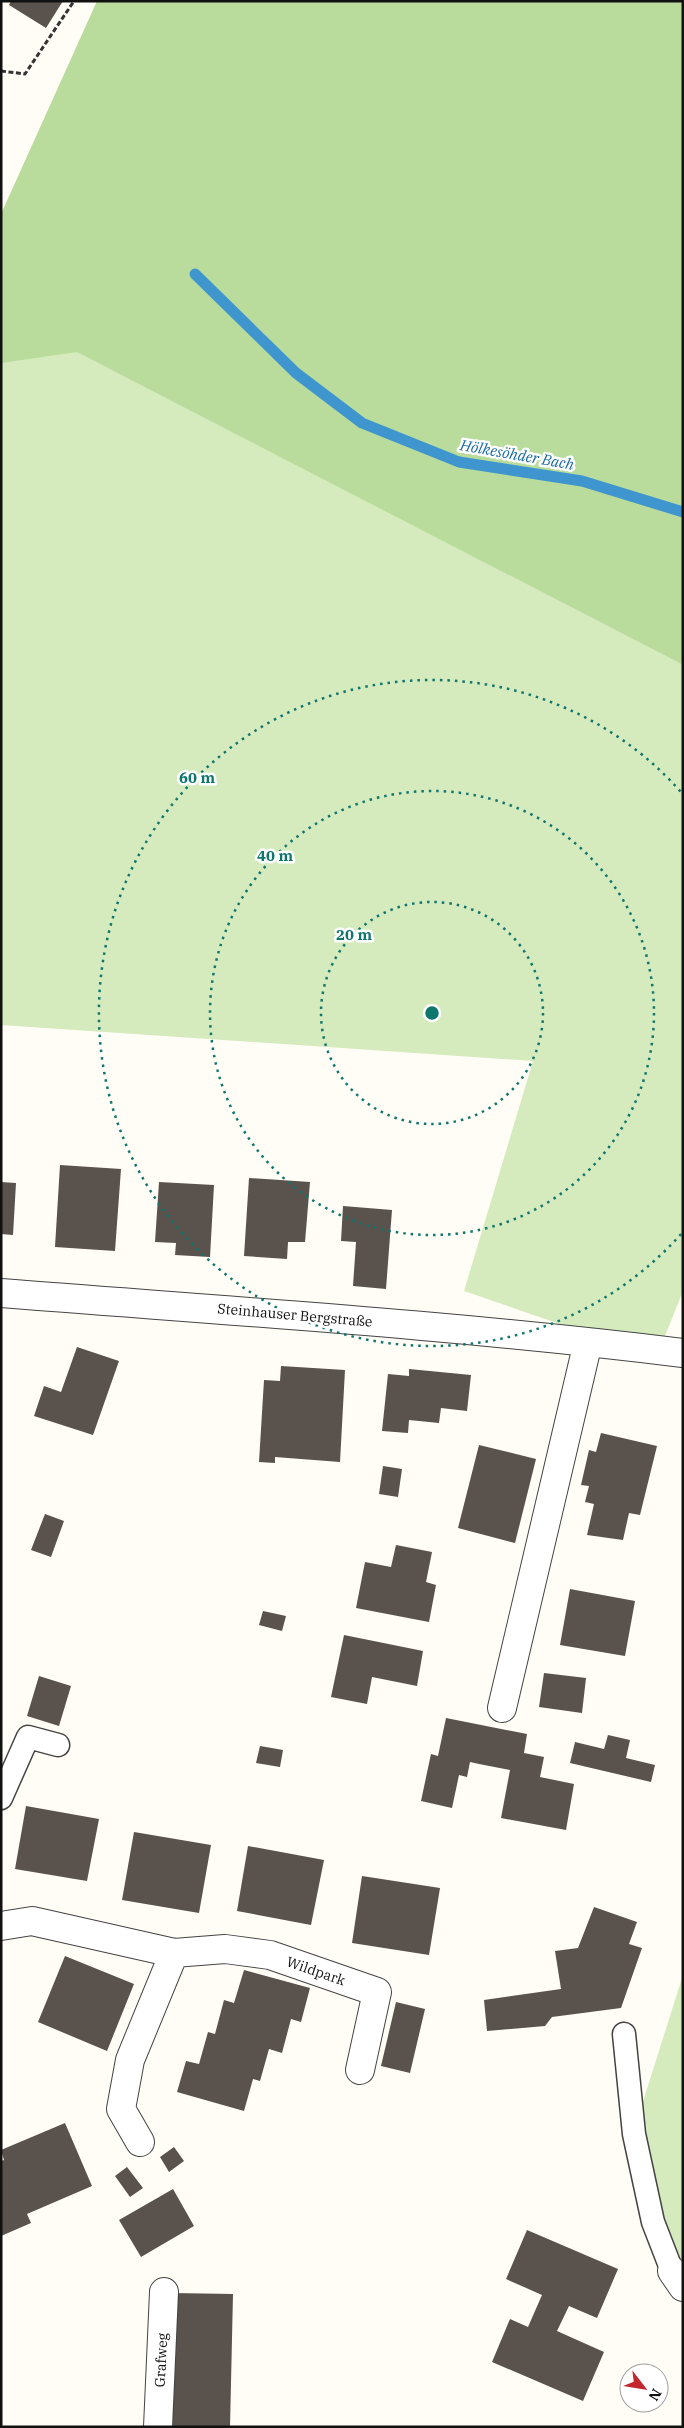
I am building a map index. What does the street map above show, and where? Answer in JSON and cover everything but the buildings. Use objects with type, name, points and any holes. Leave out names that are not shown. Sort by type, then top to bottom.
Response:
[{"type":"street","name":"Steinhauser Bergstraße","points":[[1,1293],[299,1314],[683,1353]]},
{"type":"street","points":[[502,1708],[588,1342]]},
{"type":"street","name":"Wildpark","points":[[1,1926],[32,1921],[174,1953],[225,1949],[270,1955],[377,1992],[360,2070]]},
{"type":"street","points":[[140,2142],[121,2109],[128,2070],[130,2060],[174,1953]]},
{"type":"street","name":"Grafweg","points":[[158,2427],[164,2292]]},
{"type":"lane","points":[[1,1798],[28,1737],[58,1745]]},
{"type":"lane","points":[[624,2034],[634,2134],[653,2222],[677,2279]]},
{"type":"path","points":[[1,72],[25,74],[74,1]]},
{"type":"green space","points":[[97,1],[683,1],[683,665],[77,352],[1,363],[1,214]]},
{"type":"green space","points":[[75,350],[683,665],[683,1291],[663,1341],[589,1334],[464,1291],[533,1061],[1,1025],[1,362]]},
{"type":"green space","points":[[682,1978],[683,2273],[656,2222],[634,2130]]},
{"type":"waterway","name":"Hölkesöhder Bach","points":[[195,274],[296,373],[362,423],[459,462],[582,481],[683,512]]}]
